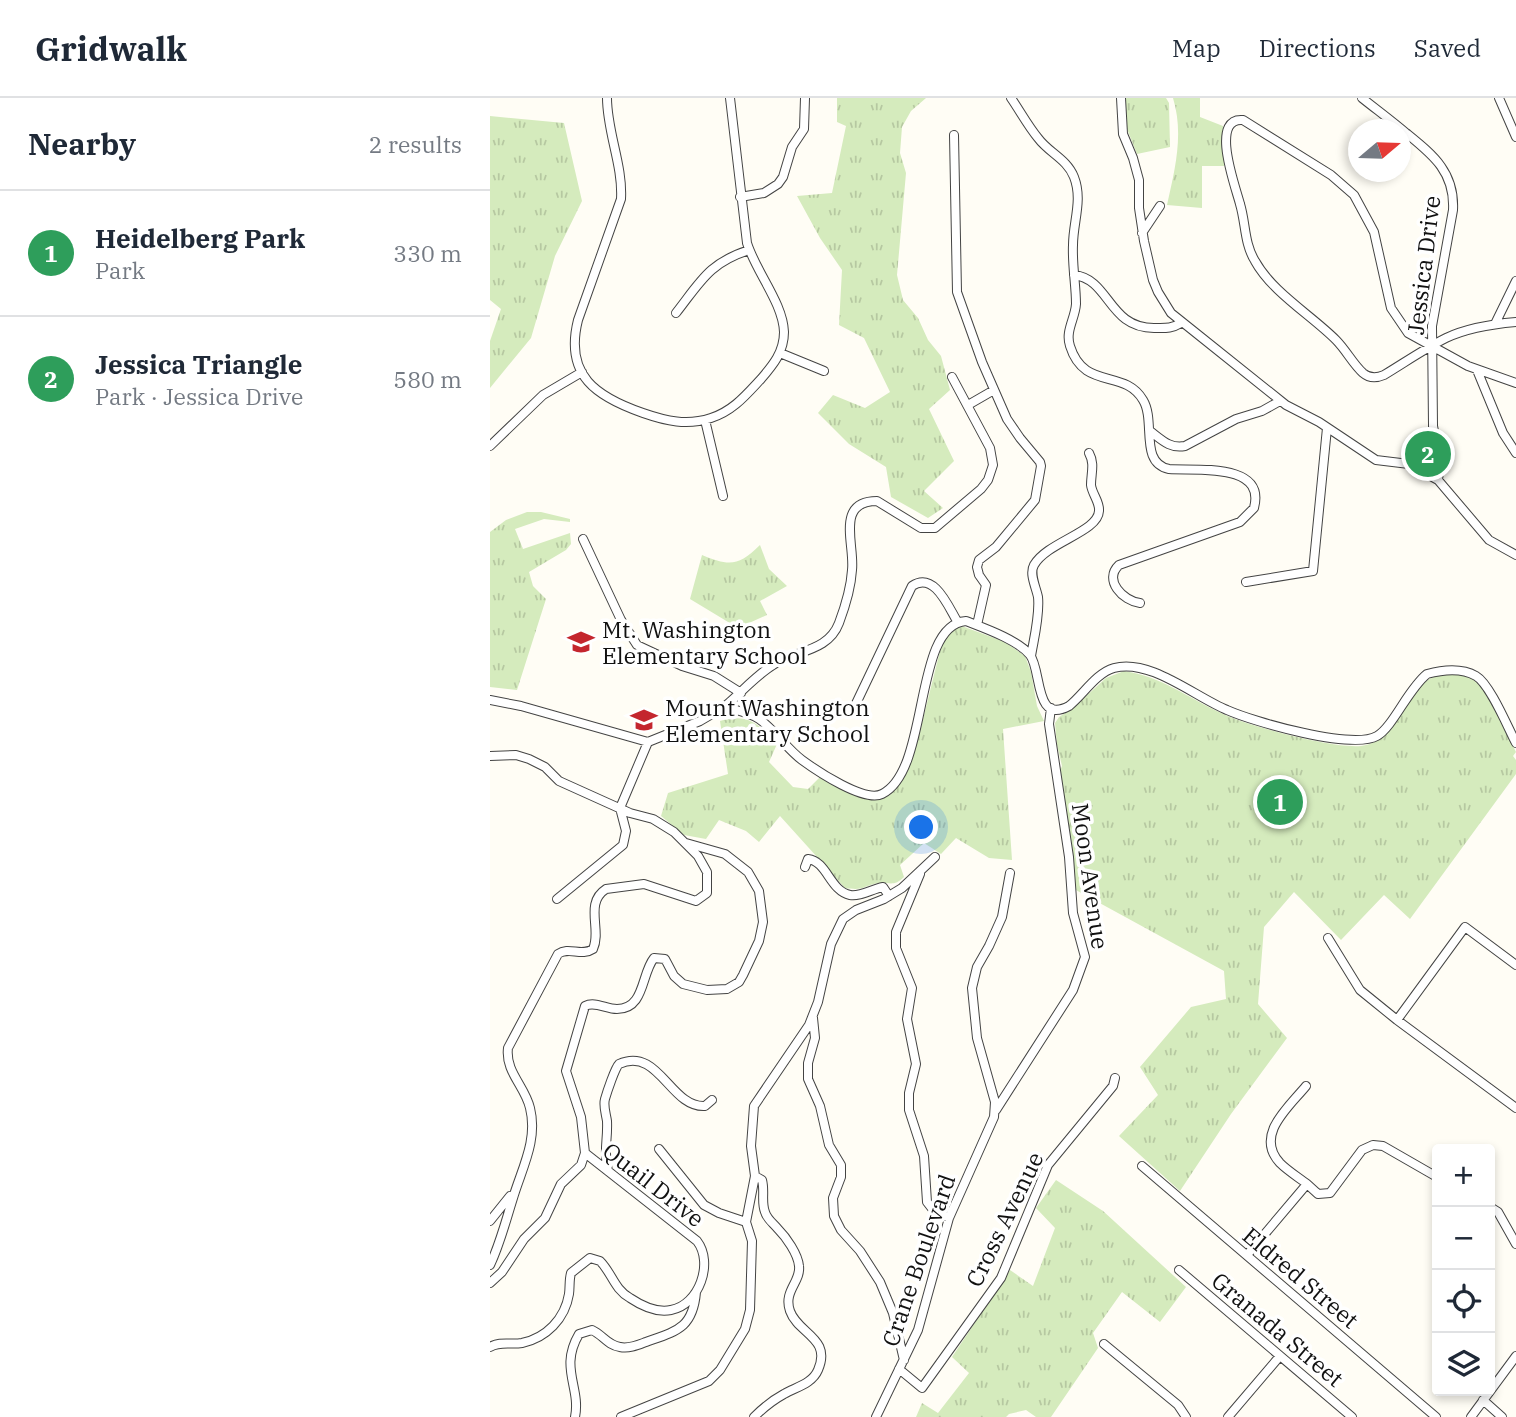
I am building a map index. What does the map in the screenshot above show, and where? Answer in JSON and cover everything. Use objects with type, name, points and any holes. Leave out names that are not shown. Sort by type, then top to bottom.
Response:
[{"type":"street","points":[[607,98],[609,127],[621,181],[621,200],[575,331],[575,351],[582,372],[596,391],[615,403],[669,421],[705,420],[724,412],[743,399],[770,369],[783,343],[783,323],[749,250],[740,197],[730,98]]},
{"type":"street","points":[[740,197],[764,193],[783,177],[792,147],[804,129],[805,98]]},
{"type":"street","points":[[1011,98],[1037,137],[1062,159],[1073,173],[1078,202],[1073,241],[1076,304],[1068,336],[1072,351],[1082,366],[1093,375],[1125,383],[1138,393],[1147,408],[1151,452],[1160,466],[1241,475],[1254,489],[1256,502],[1251,514],[1240,522],[1115,568],[1112,577],[1114,586],[1133,602],[1140,603]]},
{"type":"street","points":[[1121,98],[1123,134],[1139,180],[1142,233],[1158,292],[1171,313],[1280,401],[1376,460],[1409,464],[1438,480],[1489,540],[1516,555]]},
{"type":"street","name":"Jessica Drive","points":[[1362,98],[1433,154],[1450,180],[1453,210],[1432,327],[1434,433],[1440,463],[1438,480]]},
{"type":"street","points":[[1499,98],[1516,137]]},
{"type":"street","points":[[1516,322],[1495,324],[1447,338],[1432,346],[1384,375],[1373,378],[1367,376],[1335,339],[1261,271],[1248,247],[1241,207],[1229,164],[1228,127],[1235,120],[1243,120],[1332,174],[1354,195],[1374,232],[1395,317],[1408,333],[1432,346],[1477,370],[1516,383]]},
{"type":"street","points":[[954,135],[957,292],[994,390],[1013,429],[1041,466],[1035,499],[996,547],[979,560],[979,575],[986,586],[977,625]]},
{"type":"street","points":[[1142,233],[1160,206]]},
{"type":"street","points":[[676,313],[715,265],[725,258],[749,250]]},
{"type":"street","points":[[1074,275],[1085,276],[1105,295],[1120,316],[1136,326],[1172,328],[1181,323]]},
{"type":"street","points":[[1495,324],[1516,281]]},
{"type":"street","points":[[780,353],[824,371]]},
{"type":"street","points":[[1477,370],[1503,433],[1516,453]]},
{"type":"street","points":[[490,446],[543,396],[582,372]]},
{"type":"street","points":[[490,700],[521,706],[648,742],[724,707],[775,663],[820,646],[836,631],[852,571],[849,526],[855,509],[861,504],[877,501],[921,528],[934,528],[988,480],[993,465],[992,455],[951,377]]},
{"type":"street","points":[[968,405],[994,390]]},
{"type":"street","points":[[1150,431],[1167,444],[1185,446],[1236,419],[1262,411],[1280,401]]},
{"type":"street","points":[[705,420],[723,496]]},
{"type":"street","points":[[1246,583],[1313,571],[1327,428]]},
{"type":"street","points":[[1409,464],[1422,444],[1434,433]]},
{"type":"street","points":[[1089,453],[1093,470],[1091,484],[1100,509],[1098,516],[1091,526],[1058,542],[1035,563],[1033,575],[1038,599],[1031,656],[1043,701],[1051,708],[1064,709],[1110,669],[1123,666],[1161,676],[1227,710],[1270,725],[1359,741],[1382,733],[1419,680],[1427,674],[1461,671],[1478,676],[1486,686],[1516,743]]},
{"type":"street","points":[[583,540],[621,620],[637,645],[682,666],[714,676],[741,693]]},
{"type":"street","points":[[852,712],[912,586],[919,582],[929,582],[957,621]]},
{"type":"street","points":[[724,707],[757,718],[801,759],[830,778],[864,796],[878,796],[888,791],[897,780],[909,753],[936,647],[942,635],[957,621],[977,625],[1022,648],[1031,656]]},
{"type":"street","name":"Moon Avenue","points":[[996,1110],[1073,990],[1085,957],[1073,913],[1069,857],[1049,724],[1051,708]]},
{"type":"street","points":[[557,899],[623,845],[626,831],[620,808],[648,742]]},
{"type":"street","points":[[490,756],[516,755],[529,759],[545,767],[559,781],[663,824],[698,856],[707,872],[709,888],[704,897],[690,901],[635,883],[611,887],[601,892],[595,902],[596,942],[593,949],[584,953],[566,950],[558,954],[510,1043],[508,1063],[526,1096],[532,1119],[531,1144],[490,1265]]},
{"type":"street","name":"Quail Drive","points":[[575,1417],[577,1408],[570,1362],[579,1334],[592,1330],[610,1344],[625,1348],[674,1332],[681,1328],[692,1314],[698,1286],[704,1274],[706,1260],[697,1241],[585,1153],[581,1117],[566,1071],[584,1006],[592,1003],[622,1009],[633,1003],[651,961],[658,957],[665,959],[674,976],[683,984],[707,990],[727,989],[739,982],[759,941],[763,922],[762,900],[755,880],[725,854],[686,843]]},
{"type":"street","points":[[621,1417],[709,1381],[720,1370],[744,1329],[750,1310],[752,1241],[746,1222],[755,1177],[751,1146],[754,1106],[801,1040],[813,1016],[838,925],[849,913],[889,896],[935,857]]},
{"type":"street","points":[[805,867],[808,859],[816,861],[838,888],[848,895],[854,896],[883,887],[889,896]]},
{"type":"street","points":[[921,871],[896,932],[896,948],[912,988],[907,1019],[916,1063],[909,1093],[909,1110],[924,1156],[927,1202],[934,1211],[949,1218]]},
{"type":"street","points":[[996,1110],[975,1028],[972,988],[977,967],[1002,917],[1010,873]]},
{"type":"street","points":[[1397,1020],[1465,927],[1516,965]]},
{"type":"street","points":[[1328,938],[1360,990],[1516,1108]]},
{"type":"street","points":[[813,1016],[815,1038],[808,1063],[808,1079],[820,1106],[830,1145],[841,1165],[841,1177],[833,1198],[834,1216],[841,1230],[860,1251],[880,1282],[893,1313],[901,1364]]},
{"type":"street","points":[[608,1171],[604,1155],[607,1123],[605,1100],[619,1064],[642,1061],[695,1105],[705,1106],[712,1100]]},
{"type":"street","name":"Cross Avenue","points":[[901,1364],[922,1388],[1000,1278],[1048,1165],[1113,1086],[1115,1078]]},
{"type":"street","points":[[1306,1086],[1277,1121],[1271,1140],[1279,1161],[1318,1194],[1326,1195],[1331,1191],[1362,1150],[1373,1145],[1385,1147],[1432,1174]]},
{"type":"street","name":"Crane Boulevard","points":[[876,1417],[918,1331],[949,1218],[996,1110]]},
{"type":"street","points":[[659,1149],[704,1205],[746,1222]]},
{"type":"street","points":[[490,1283],[502,1272],[524,1239],[545,1218],[561,1184],[581,1165],[585,1153]]},
{"type":"street","name":"Eldred Street","points":[[1142,1166],[1436,1417]]},
{"type":"street","points":[[754,1417],[777,1398],[809,1381],[817,1371],[821,1355],[815,1338],[796,1321],[790,1310],[789,1297],[799,1273],[799,1265],[784,1236],[766,1215],[762,1181],[755,1177]]},
{"type":"street","points":[[1247,1255],[1307,1184]]},
{"type":"street","points":[[490,1221],[516,1185]]},
{"type":"street","points":[[1495,1210],[1516,1244]]},
{"type":"street","points":[[490,1347],[498,1343],[525,1343],[552,1328],[564,1312],[571,1273],[590,1258],[600,1261],[622,1292],[653,1309],[669,1311],[677,1308],[690,1299],[698,1286]]},
{"type":"street","name":"Granada Street","points":[[1179,1270],[1352,1417]]},
{"type":"street","points":[[1104,1344],[1178,1405],[1186,1417]]},
{"type":"street","points":[[1228,1417],[1280,1356]]},
{"type":"street","points":[[1472,1417],[1516,1356]]},
{"type":"street","points":[[1483,1400],[1502,1417]]},
{"type":"green space","points":[[837,98],[926,98],[911,111],[902,127],[900,153],[906,173],[897,275],[903,300],[918,318],[928,340],[941,356],[950,390],[929,409],[954,461],[924,491],[943,508],[928,518],[891,497],[886,467],[849,444],[818,413],[833,395],[865,408],[890,392],[864,338],[839,325],[842,270],[820,238],[797,196],[832,193],[846,126],[837,122]]},
{"type":"green space","points":[[1125,98],[1166,98],[1169,103],[1170,147],[1137,154],[1127,129]]},
{"type":"green space","points":[[1173,98],[1200,98],[1200,117],[1223,126],[1224,166],[1202,166],[1202,208],[1167,205],[1178,138]]},
{"type":"green space","points":[[490,116],[564,123],[582,201],[555,256],[531,338],[490,388],[490,341],[501,309],[490,300]]},
{"type":"green space","points":[[527,512],[541,512],[570,519],[570,522],[544,519],[515,529],[523,549],[570,533],[571,544],[566,550],[529,572],[533,586],[546,599],[517,690],[490,687],[490,532],[506,520]]},
{"type":"green space","points":[[760,545],[769,569],[787,586],[760,601],[767,615],[738,628],[690,599],[702,555],[719,561],[739,561]]},
{"type":"green space","points":[[959,625],[1005,642],[1025,656],[1031,672],[1037,706],[1044,721],[1003,729],[1012,860],[989,858],[956,838],[941,854],[924,843],[900,865],[904,877],[897,882],[852,889],[845,888],[780,816],[759,842],[746,831],[719,820],[706,839],[684,835],[661,816],[668,793],[728,774],[720,721],[738,718],[758,726],[777,744],[769,762],[793,787],[808,789],[821,776],[869,800],[890,795],[900,781],[920,731],[943,639]]},
{"type":"green space","points":[[1124,671],[1162,683],[1221,713],[1250,724],[1291,736],[1348,746],[1361,746],[1377,740],[1389,730],[1416,691],[1427,680],[1442,675],[1463,675],[1481,686],[1488,695],[1516,752],[1513,756],[1516,760],[1516,774],[1410,919],[1384,895],[1341,940],[1294,892],[1264,927],[1258,1004],[1287,1038],[1231,1114],[1180,1191],[1119,1136],[1158,1095],[1140,1067],[1191,1007],[1226,999],[1224,971],[1074,889],[1060,771],[1062,766],[1057,745],[1055,723],[1059,717],[1106,678]]},
{"type":"green space","points":[[1056,1180],[1103,1211],[1186,1287],[1160,1322],[1122,1292],[1093,1333],[1098,1348],[1051,1417],[1036,1417],[1026,1410],[1006,1417],[916,1417],[922,1403],[938,1413],[969,1373],[952,1357],[1010,1270],[1033,1286],[1055,1228],[1036,1208]]},
{"type":"place","name":"Jessica Triangle","points":[[1428,454]]},
{"type":"place","name":"Mt. Washington Elementary School","points":[[581,642]]},
{"type":"place","name":"Mount Washington Elementary School","points":[[644,720]]},
{"type":"place","name":"Heidelberg Park","points":[[1280,802]]}]
